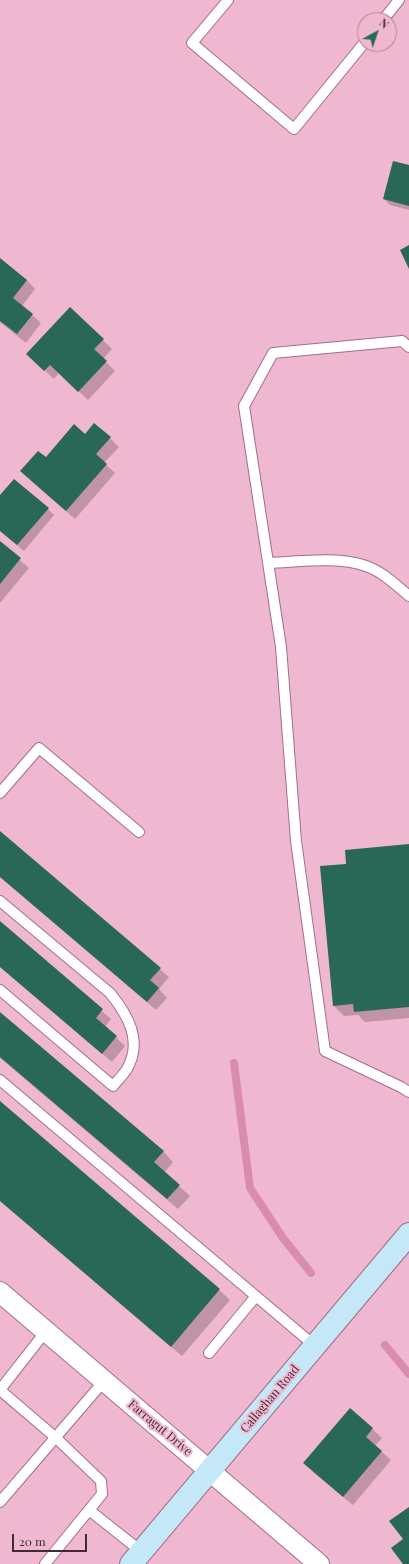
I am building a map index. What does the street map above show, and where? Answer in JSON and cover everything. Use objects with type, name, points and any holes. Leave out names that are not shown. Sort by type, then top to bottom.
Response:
[{"type":"main road","name":"Callaghan Road","points":[[137,1558],[409,1234]]},
{"type":"street","name":"Farragut Drive","points":[[0,1292],[319,1564]]},
{"type":"lane","points":[[228,0],[192,43],[294,129],[357,52]]},
{"type":"lane","points":[[389,12],[399,0]]},
{"type":"lane","points":[[409,347],[402,341],[274,352],[244,406],[281,647],[296,841],[325,1051],[401,1086],[409,1092]]},
{"type":"lane","points":[[268,563],[344,560],[367,567],[389,579],[409,596]]},
{"type":"lane","points":[[0,793],[39,748],[139,832]]},
{"type":"lane","points":[[0,901],[110,993],[121,1007],[132,1027],[134,1050],[127,1068],[113,1086],[0,990]]},
{"type":"lane","points":[[0,1080],[315,1346]]},
{"type":"lane","points":[[210,1353],[256,1296]]},
{"type":"lane","points":[[44,1564],[102,1494],[101,1481],[55,1437],[0,1390],[46,1331]]},
{"type":"lane","points":[[0,1502],[104,1381]]},
{"type":"lane","points":[[90,1510],[137,1558]]},
{"type":"building","points":[[393,161],[409,165],[409,206],[383,199]]},
{"type":"building","points":[[409,245],[409,269],[400,250]]},
{"type":"building","points":[[0,258],[27,280],[13,298],[33,314],[17,334],[0,321]]},
{"type":"building","points":[[70,307],[104,339],[94,349],[107,361],[78,392],[50,365],[44,371],[26,354]]},
{"type":"building","points":[[94,423],[111,437],[96,454],[107,464],[66,511],[20,471],[38,451],[46,457],[74,424],[85,434]]},
{"type":"building","points":[[14,479],[49,508],[17,545],[0,531],[0,495]]},
{"type":"building","points":[[0,541],[21,558],[0,584]]},
{"type":"building","points":[[0,831],[161,968],[150,980],[159,988],[147,1002],[0,877]]},
{"type":"building","points":[[409,844],[409,1007],[354,1012],[353,1004],[333,1006],[320,866],[346,864],[345,850]]},
{"type":"building","points":[[0,921],[103,1009],[96,1018],[117,1036],[102,1054],[0,967]]},
{"type":"building","points":[[0,1012],[164,1151],[154,1162],[180,1185],[167,1199],[0,1057]]},
{"type":"building","points":[[0,1101],[220,1289],[171,1347],[0,1201]]},
{"type":"building","points":[[350,1408],[373,1428],[366,1437],[382,1451],[343,1497],[303,1463]]},
{"type":"building","points":[[409,1507],[409,1564],[403,1564],[391,1548],[403,1539],[389,1521]]},
{"type":"waterway","points":[[234,1063],[250,1188],[283,1238],[311,1273]]},
{"type":"waterway","points":[[385,1345],[409,1374]]}]
